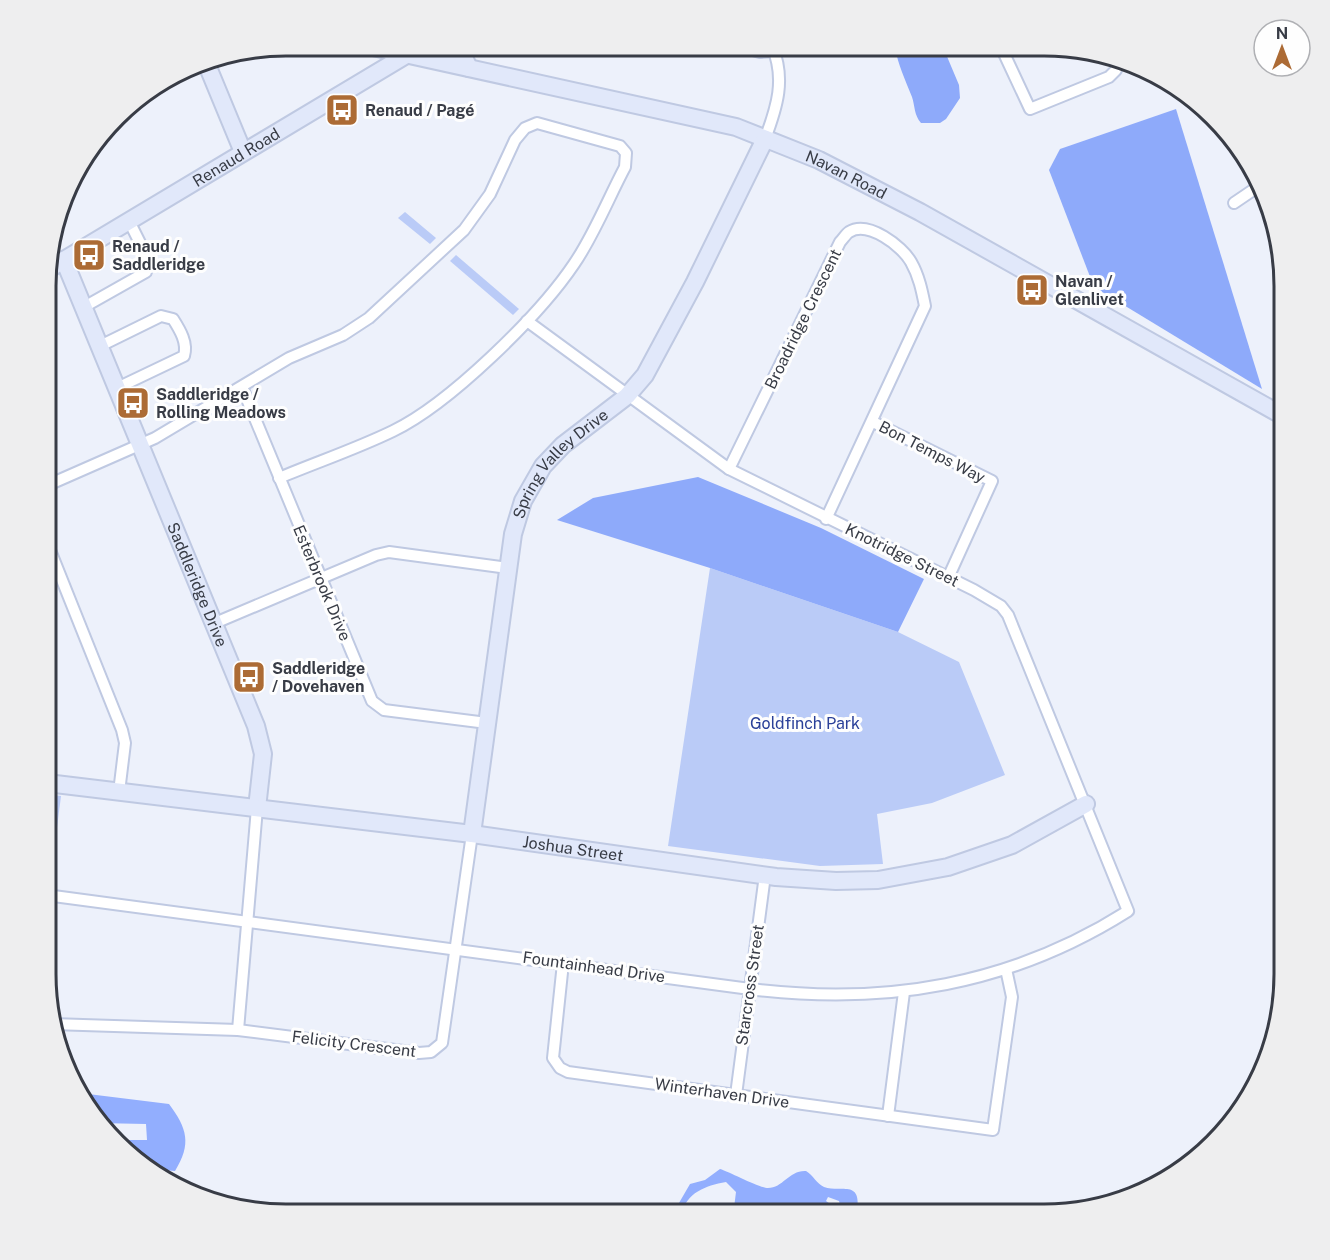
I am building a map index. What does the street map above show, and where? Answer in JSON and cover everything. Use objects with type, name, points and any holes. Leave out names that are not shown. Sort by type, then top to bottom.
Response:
[{"type":"street","name":"Renaud Road","points":[[56,265],[405,56]]},
{"type":"street","name":"Navan Road","points":[[412,56],[736,127],[819,160],[920,212],[1274,411]]},
{"type":"street","points":[[463,56],[469,68]]},
{"type":"street","points":[[765,139],[774,116],[780,75],[775,56]]},
{"type":"street","points":[[1005,56],[1030,109],[1109,77],[1117,67]]},
{"type":"street","points":[[208,69],[243,152]]},
{"type":"street","points":[[55,482],[141,445],[289,358],[343,335],[369,318],[464,230],[490,194],[515,140],[525,128],[537,123],[620,146],[626,153],[625,167],[574,264],[527,321],[453,390],[414,418],[394,430],[279,478]]},
{"type":"street","name":"Spring Valley Drive","points":[[472,834],[508,568],[518,513],[536,476],[563,444],[627,396],[659,354],[765,139]]},
{"type":"street","points":[[1233,204],[1254,190]]},
{"type":"street","points":[[84,307],[146,272],[148,259],[129,221]]},
{"type":"street","name":"Broadridge Crescent","points":[[729,469],[840,242],[848,232],[858,229],[870,230],[896,245],[910,260],[921,284],[925,306],[826,519]]},
{"type":"street","name":"Saddleridge Drive","points":[[64,260],[215,623],[261,741],[263,754],[237,1030]]},
{"type":"street","points":[[100,346],[161,316],[173,319],[181,332],[186,349],[184,356],[117,388]]},
{"type":"street","name":"Knotridge Street","points":[[527,321],[729,469],[991,599],[1008,615],[1128,911]]},
{"type":"street","name":"Esterbrook Drive","points":[[242,387],[321,580],[377,708],[487,723]]},
{"type":"street","name":"Bon Temps Way","points":[[873,422],[992,482],[948,578]]},
{"type":"street","points":[[215,623],[376,555],[389,552],[508,568]]},
{"type":"street","points":[[55,563],[122,730],[125,744],[119,792]]},
{"type":"street","name":"Joshua Street","points":[[55,784],[472,834],[765,875],[836,881],[913,875],[957,864],[1012,845],[1086,804]]},
{"type":"street","name":"Felicity Crescent","points":[[61,1024],[237,1030],[419,1053],[431,1052],[442,1043],[472,834]]},
{"type":"street","name":"Starcross Street","points":[[736,1095],[765,875]]},
{"type":"street","name":"Fountainhead Drive","points":[[55,896],[750,989],[817,995],[904,992],[1006,969],[1065,948],[1128,911]]},
{"type":"street","name":"Winterhaven Drive","points":[[562,963],[553,1058],[560,1068],[568,1072],[993,1130],[1012,997],[1006,969]]},
{"type":"street","points":[[888,1116],[904,992]]},
{"type":"green space","points":[[405,212],[436,238],[430,244],[398,218]]},
{"type":"green space","points":[[456,255],[519,309],[513,315],[450,261]]},
{"type":"green space","name":"Goldfinch Park","points":[[710,568],[898,632],[959,662],[1005,775],[932,803],[877,814],[883,864],[820,866],[668,846]]},
{"type":"green space","points":[[55,795],[61,796],[55,843]]},
{"type":"shaded area","points":[[897,56],[947,56],[959,85],[960,98],[946,119],[940,123],[921,123]]},
{"type":"shaded area","points":[[1176,109],[1262,389],[1094,287],[1049,170],[1060,149]]},
{"type":"shaded area","points":[[698,477],[821,528],[924,579],[898,632],[710,568],[557,520],[593,498]]},
{"type":"shaded area","points":[[89,1094],[169,1104],[180,1121],[185,1136],[184,1153],[175,1171],[164,1170],[126,1140],[147,1140],[146,1124],[111,1123]]},
{"type":"shaded area","points":[[720,1169],[768,1188],[778,1185],[795,1173],[806,1171],[824,1187],[854,1191],[858,1203],[840,1204],[839,1201],[828,1197],[826,1201],[830,1204],[734,1204],[736,1192],[726,1182],[698,1191],[686,1204],[678,1204],[690,1184],[705,1180]]},
{"type":"place","name":"Renaud / Pagé","points":[[342,110]]},
{"type":"place","name":"Renaud / Saddleridge","points":[[89,255]]},
{"type":"place","name":"Navan / Glenlivet","points":[[1032,290]]},
{"type":"place","name":"Saddleridge / Rolling Meadows","points":[[133,403]]},
{"type":"place","name":"Saddleridge / Dovehaven","points":[[249,677]]}]
